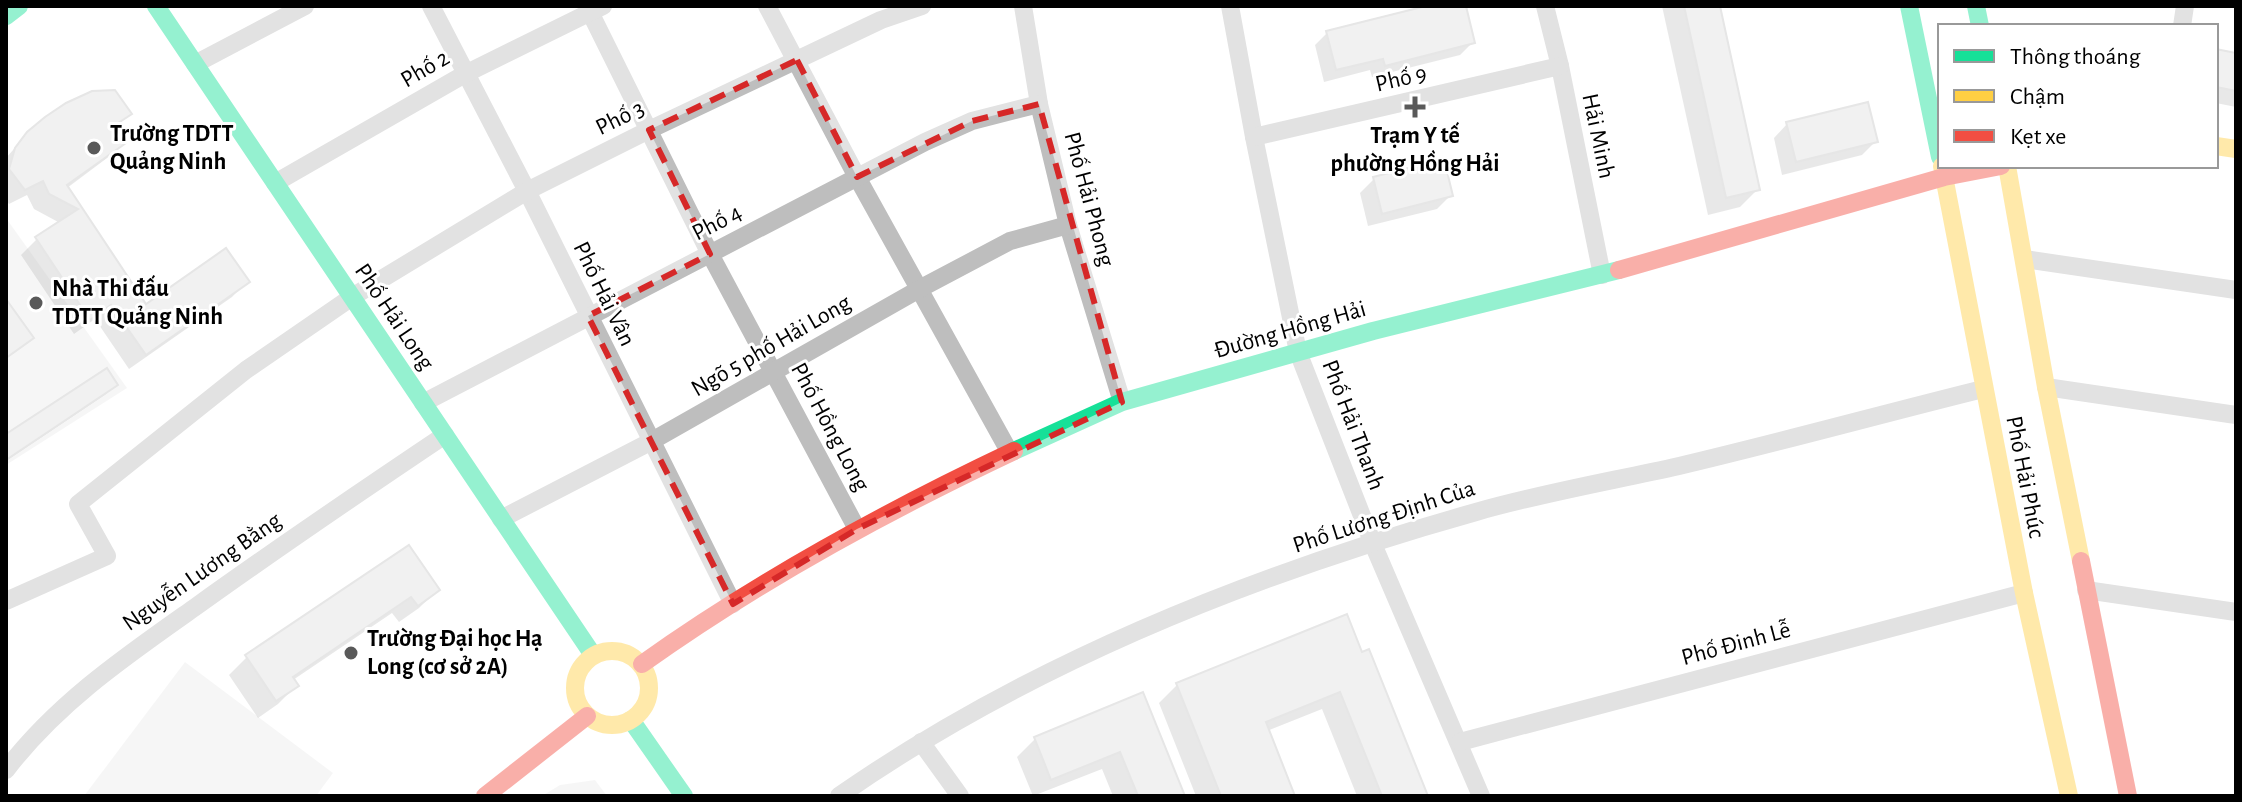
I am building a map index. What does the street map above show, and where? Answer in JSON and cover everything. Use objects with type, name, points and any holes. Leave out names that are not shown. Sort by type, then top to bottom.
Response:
[{"type":"street","points":[[6,16],[19,6]]},
{"type":"street","name":"Phố Hải Long","points":[[156,6],[593,655]]},
{"type":"street","points":[[195,64],[305,6]]},
{"type":"street","name":"Phố Hải Vân","points":[[431,6],[733,604]]},
{"type":"street","points":[[767,6],[857,177],[1010,453]]},
{"type":"street","name":"Phố 3","points":[[6,601],[107,556],[78,504],[246,370],[352,297],[527,191],[881,20],[921,6]]},
{"type":"street","name":"Phố Hải Phong","points":[[1023,6],[1039,104],[1068,225],[1122,402]]},
{"type":"street","name":"Phố Hải Thanh","points":[[1230,6],[1298,352],[1373,544],[1481,796]]},
{"type":"street","name":"Hải Minh","points":[[1545,6],[1602,275]]},
{"type":"street","points":[[1909,6],[1938,147]]},
{"type":"street","name":"Phố 2","points":[[275,183],[465,74],[593,8]]},
{"type":"street","name":"Phố Hồng Long","points":[[593,8],[710,254],[857,529]]},
{"type":"street","name":"Phố 9","points":[[1254,137],[1560,66]]},
{"type":"street","name":"Phố 4","points":[[423,403],[925,142],[972,121],[1039,104]]},
{"type":"street","name":"Đường Hồng Hải","points":[[642,664],[694,627],[857,529],[1010,453],[1122,402],[1373,331],[1602,275],[1943,172],[1982,168]]},
{"type":"street","name":"Phố Hải Phúc","points":[[2007,168],[2046,387],[2128,796]]},
{"type":"street","name":"Phố Hải Phúc","points":[[1943,172],[2024,593],[2069,796]]},
{"type":"street","name":"Ngõ 5 phố Hải Long","points":[[501,519],[650,442],[1010,241],[1068,225]]},
{"type":"street","points":[[2024,259],[2236,290]]},
{"type":"street","points":[[2046,387],[2236,415]]},
{"type":"street","name":"Phố Lương Định Của","points":[[839,796],[956,720],[1043,676],[1190,609],[1477,511],[1681,465],[1983,389]]},
{"type":"street","name":"Nguyễn Lương Bằng","points":[[6,770],[71,699],[122,659],[288,540],[445,435]]},
{"type":"street","points":[[2086,590],[2236,612]]},
{"type":"street","name":"Phố Đinh Lễ","points":[[1460,742],[2024,593]]},
{"type":"street","points":[[610,649],[628,653],[642,664],[650,684],[646,705],[631,720],[616,725],[601,724],[587,716],[575,696],[577,673],[593,655],[610,649]]},
{"type":"street","points":[[485,796],[587,716]]},
{"type":"street","points":[[631,720],[684,796]]},
{"type":"street","points":[[921,742],[960,796]]},
{"type":"highlighted area","points":[[797,60],[857,177],[972,121],[1039,104],[1122,402],[857,529],[733,604],[588,316],[710,254],[649,130]]},
{"type":"shaded area","name":"Nhà Thi đấu TDTT Quảng Ninh","points":[[6,218],[127,388],[6,465]]},
{"type":"shaded area","points":[[185,662],[333,773],[316,796],[84,796]]},
{"type":"shaded area","points":[[595,780],[607,796],[542,796],[560,785]]},
{"type":"building","points":[[1426,6],[1466,6],[1475,43],[1385,66],[1383,59],[1336,70],[1326,31]]},
{"type":"building","points":[[1684,6],[1720,6],[1760,190],[1726,198]]},
{"type":"building","points":[[2218,49],[2236,53],[2236,91],[2218,87]]},
{"type":"building","points":[[115,90],[132,114],[115,125],[126,143],[67,185],[146,304],[226,248],[250,282],[146,355],[111,305],[90,320],[35,237],[78,209],[49,194],[43,181],[25,190],[9,169],[15,148],[27,132],[45,117],[92,91]]},
{"type":"building","points":[[1868,102],[1878,142],[1796,162],[1786,122]]},
{"type":"building","points":[[1444,159],[1453,196],[1382,214],[1373,177]]},
{"type":"building","points":[[6,299],[34,338],[6,358]]},
{"type":"building","points":[[107,368],[118,385],[6,460],[6,434]]},
{"type":"building","points":[[409,545],[440,590],[418,606],[411,597],[293,677],[299,686],[276,701],[245,655]]},
{"type":"building","points":[[1347,614],[1362,652],[1369,649],[1428,796],[1382,796],[1340,692],[1266,722],[1295,796],[1221,796],[1176,683]]},
{"type":"building","points":[[1143,692],[1185,796],[1138,796],[1120,752],[1051,780],[1034,737]]},
{"type":"traffic: fast","points":[[6,16],[19,6]]},
{"type":"traffic: fast","points":[[156,6],[593,655]]},
{"type":"traffic: fast","points":[[1909,6],[1938,147]]},
{"type":"traffic: fast","points":[[1976,6],[1980,24]]},
{"type":"traffic: fast","points":[[1014,451],[1122,402],[1373,331],[1619,270]]},
{"type":"traffic: fast","points":[[631,720],[684,796]]},
{"type":"traffic: slow","points":[[2218,146],[2236,149]]},
{"type":"traffic: slow","points":[[1942,168],[2024,593],[2069,796]]},
{"type":"traffic: slow","points":[[2007,168],[2081,561]]},
{"type":"traffic: slow","points":[[612,651],[633,657],[643,667],[649,688],[643,709],[633,719],[612,725],[591,719],[581,709],[575,688],[581,667],[591,657],[612,651]]},
{"type":"traffic: jam","points":[[1619,270],[1944,177],[1991,168]]},
{"type":"traffic: jam","points":[[642,664],[731,604],[823,549],[1014,451]]},
{"type":"traffic: jam","points":[[2081,561],[2128,796]]},
{"type":"traffic: jam","points":[[485,796],[587,716]]},
{"type":"place","name":"Trạm Y tế phường Hồng Hải","points":[[1415,107]]},
{"type":"place","name":"Trường TDTT Quảng Ninh","points":[[94,148]]},
{"type":"place","name":"Nhà Thi đấu TDTT Quảng Ninh","points":[[36,303]]},
{"type":"place","name":"Trường Đại học Hạ Long (cơ sở 2A)","points":[[351,653]]}]
